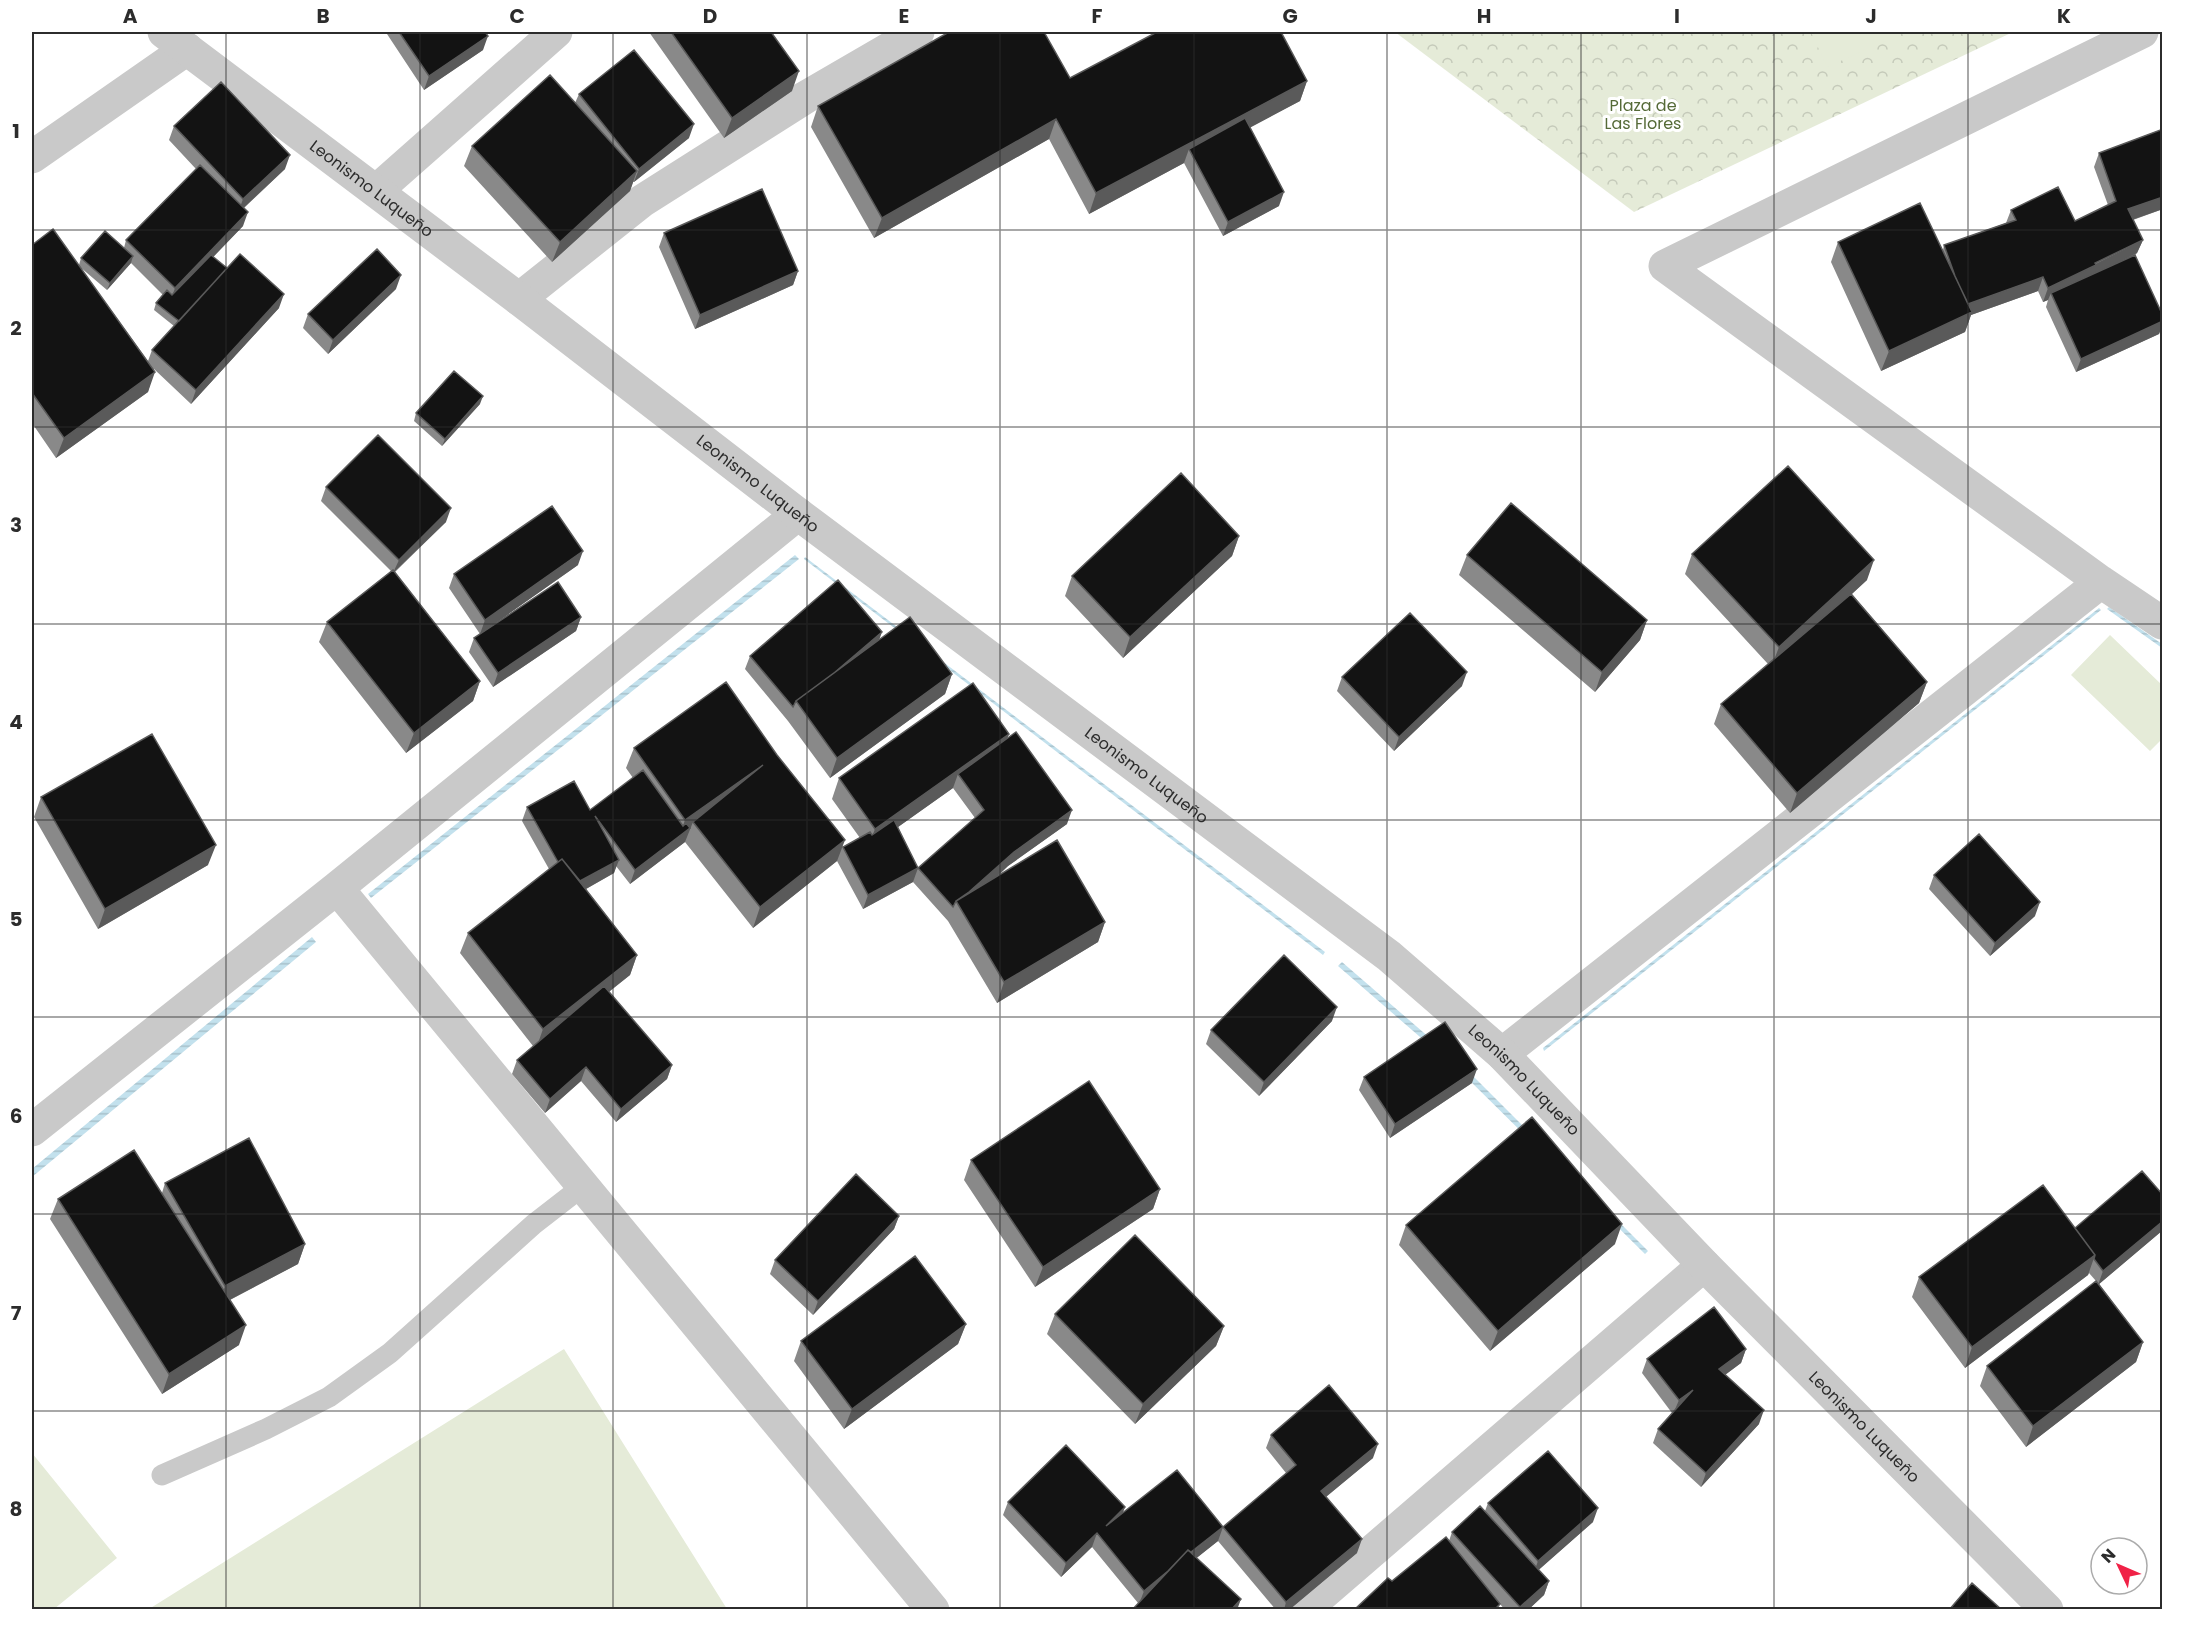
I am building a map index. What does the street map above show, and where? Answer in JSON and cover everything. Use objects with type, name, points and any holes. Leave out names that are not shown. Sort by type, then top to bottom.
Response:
[{"type":"street","points":[[376,191],[556,32]]},
{"type":"street","points":[[519,299],[642,201],[806,97],[918,32]]},
{"type":"street","points":[[2142,32],[1665,266],[2101,582],[2163,623]]},
{"type":"street","points":[[32,157],[175,40]]},
{"type":"street","name":"Leonismo Luqueño","points":[[175,40],[519,299],[798,514],[1389,956],[1502,1054],[1704,1265],[2047,1610]]},
{"type":"street","points":[[32,1130],[337,888],[798,514]]},
{"type":"street","points":[[1502,1054],[2101,582]]},
{"type":"street","points":[[337,888],[933,1610]]},
{"type":"street","points":[[1304,1610],[1704,1265]]},
{"type":"lane","points":[[162,1475],[266,1430],[329,1396],[390,1353],[534,1224],[583,1186]]},
{"type":"green space","name":"Plaza de Las Flores","points":[[1395,32],[2013,32],[1634,212]]},
{"type":"green space","points":[[1811,32],[1906,32],[1827,67]]},
{"type":"green space","points":[[2110,635],[2162,685],[2162,739],[2150,751],[2071,675]]},
{"type":"green space","points":[[564,1349],[727,1609],[149,1609]]},
{"type":"green space","points":[[32,1453],[117,1558],[54,1609],[32,1609]]},
{"type":"water","points":[[795,555],[799,559],[371,898],[368,894]]},
{"type":"water","points":[[805,557],[1325,952],[1323,955],[804,559]]},
{"type":"water","points":[[2109,607],[2162,644],[2162,648],[2107,609]]},
{"type":"water","points":[[2099,608],[2101,610],[1544,1051],[1543,1048]]},
{"type":"water","points":[[312,937],[316,942],[32,1177],[32,1169]]},
{"type":"water","points":[[1342,962],[1468,1071],[1648,1251],[1645,1254],[1464,1075],[1338,966]]},
{"type":"building","points":[[399,32],[485,32],[488,36],[429,76]]},
{"type":"building","points":[[671,32],[771,32],[799,71],[732,118]]},
{"type":"building","points":[[949,32],[1044,32],[1070,78],[1157,32],[1281,32],[1307,81],[1096,193],[1056,119],[882,218],[818,106]]},
{"type":"building","points":[[634,50],[694,124],[639,169],[579,94]]},
{"type":"building","points":[[550,75],[637,171],[560,242],[472,146]]},
{"type":"building","points":[[221,82],[290,155],[243,199],[174,126]]},
{"type":"building","points":[[1245,118],[1284,192],[1228,222],[1189,149]]},
{"type":"building","points":[[2163,129],[2163,197],[2128,209],[2143,240],[2048,288],[2043,277],[1968,304],[1944,245],[2016,220],[2011,210],[2058,187],[2075,221],[2116,201],[2099,153]]},
{"type":"building","points":[[200,165],[248,212],[175,288],[126,240]]},
{"type":"building","points":[[762,189],[798,271],[700,315],[664,233]]},
{"type":"building","points":[[1920,203],[1972,312],[1889,351],[1838,242]]},
{"type":"building","points":[[53,229],[155,372],[64,438],[32,393],[32,245]]},
{"type":"building","points":[[105,231],[133,256],[110,283],[81,258]]},
{"type":"building","points":[[377,249],[401,275],[333,340],[308,314]]},
{"type":"building","points":[[240,254],[284,294],[196,390],[152,350]]},
{"type":"building","points":[[211,255],[227,268],[179,321],[156,303],[167,290],[172,295]]},
{"type":"building","points":[[2135,255],[2163,316],[2163,321],[2081,359],[2051,293]]},
{"type":"building","points":[[454,371],[483,396],[445,439],[416,413]]},
{"type":"building","points":[[378,435],[451,508],[399,560],[326,487]]},
{"type":"building","points":[[1788,466],[1874,560],[1779,647],[1692,554]]},
{"type":"building","points":[[1181,473],[1239,536],[1130,637],[1072,576]]},
{"type":"building","points":[[1511,503],[1647,620],[1602,672],[1467,555]]},
{"type":"building","points":[[552,506],[583,551],[485,620],[454,574]]},
{"type":"building","points":[[393,570],[480,681],[414,733],[327,622]]},
{"type":"building","points":[[838,580],[882,632],[834,673],[796,701],[793,707],[750,656]]},
{"type":"building","points":[[558,582],[581,617],[498,673],[474,638]]},
{"type":"building","points":[[1851,594],[1927,682],[1797,793],[1721,704]]},
{"type":"building","points":[[1410,613],[1467,672],[1399,737],[1342,677]]},
{"type":"building","points":[[910,617],[952,674],[837,758],[796,701]]},
{"type":"building","points":[[726,682],[777,755],[845,840],[760,907],[693,822],[763,765],[685,820],[634,748]]},
{"type":"building","points":[[973,683],[1009,734],[875,829],[839,778]]},
{"type":"building","points":[[1016,732],[1072,810],[1014,852],[956,901],[953,907],[918,868],[984,810],[958,774]]},
{"type":"building","points":[[152,734],[216,845],[105,909],[41,797]]},
{"type":"building","points":[[643,770],[683,826],[686,823],[690,828],[635,870],[595,816],[619,860],[580,881],[562,859],[558,862],[527,807],[574,781],[590,810]]},
{"type":"building","points":[[894,820],[918,868],[868,895],[843,847],[870,832],[872,835]]},
{"type":"building","points":[[1979,834],[2040,902],[1995,943],[1934,875]]},
{"type":"building","points":[[1057,840],[1105,922],[1004,982],[956,901]]},
{"type":"building","points":[[562,859],[637,955],[543,1029],[468,933]]},
{"type":"building","points":[[1284,955],[1337,1007],[1264,1082],[1211,1030]]},
{"type":"building","points":[[604,986],[672,1065],[621,1109],[586,1067],[550,1099],[517,1060]]},
{"type":"building","points":[[1445,1022],[1477,1069],[1395,1124],[1364,1077]]},
{"type":"building","points":[[1089,1081],[1160,1189],[1043,1267],[971,1160]]},
{"type":"building","points":[[1532,1117],[1622,1224],[1498,1331],[1406,1225]]},
{"type":"building","points":[[249,1138],[305,1244],[225,1286],[165,1183]]},
{"type":"building","points":[[134,1150],[246,1325],[169,1374],[58,1199]]},
{"type":"building","points":[[2142,1171],[2163,1195],[2163,1221],[2103,1271],[2094,1259],[2095,1255],[2075,1228]]},
{"type":"building","points":[[856,1174],[899,1216],[818,1301],[775,1260]]},
{"type":"building","points":[[2043,1185],[2095,1255],[1972,1347],[1919,1277]]},
{"type":"building","points":[[1135,1235],[1224,1326],[1143,1404],[1055,1314]]},
{"type":"building","points":[[915,1256],[966,1324],[852,1409],[801,1341]]},
{"type":"building","points":[[2096,1281],[2143,1342],[2033,1426],[1987,1366]]},
{"type":"building","points":[[1714,1307],[1746,1349],[1719,1369],[1764,1410],[1706,1473],[1658,1429],[1693,1390],[1679,1400],[1647,1359]]},
{"type":"building","points":[[1329,1385],[1378,1444],[1321,1491],[1362,1539],[1286,1602],[1223,1527],[1296,1465],[1271,1435]]},
{"type":"building","points":[[1066,1445],[1125,1507],[1106,1526],[1177,1470],[1223,1527],[1191,1552],[1188,1550],[1144,1591],[1097,1533],[1066,1563],[1008,1502]]},
{"type":"building","points":[[1548,1451],[1598,1508],[1538,1561],[1488,1503]]},
{"type":"building","points":[[1480,1506],[1549,1581],[1520,1607],[1452,1532]]},
{"type":"building","points":[[1446,1537],[1500,1604],[1494,1610],[1354,1610],[1388,1578],[1392,1581]]},
{"type":"building","points":[[1188,1550],[1241,1599],[1231,1610],[1132,1610]]},
{"type":"building","points":[[1972,1583],[2002,1610],[1949,1610]]}]
